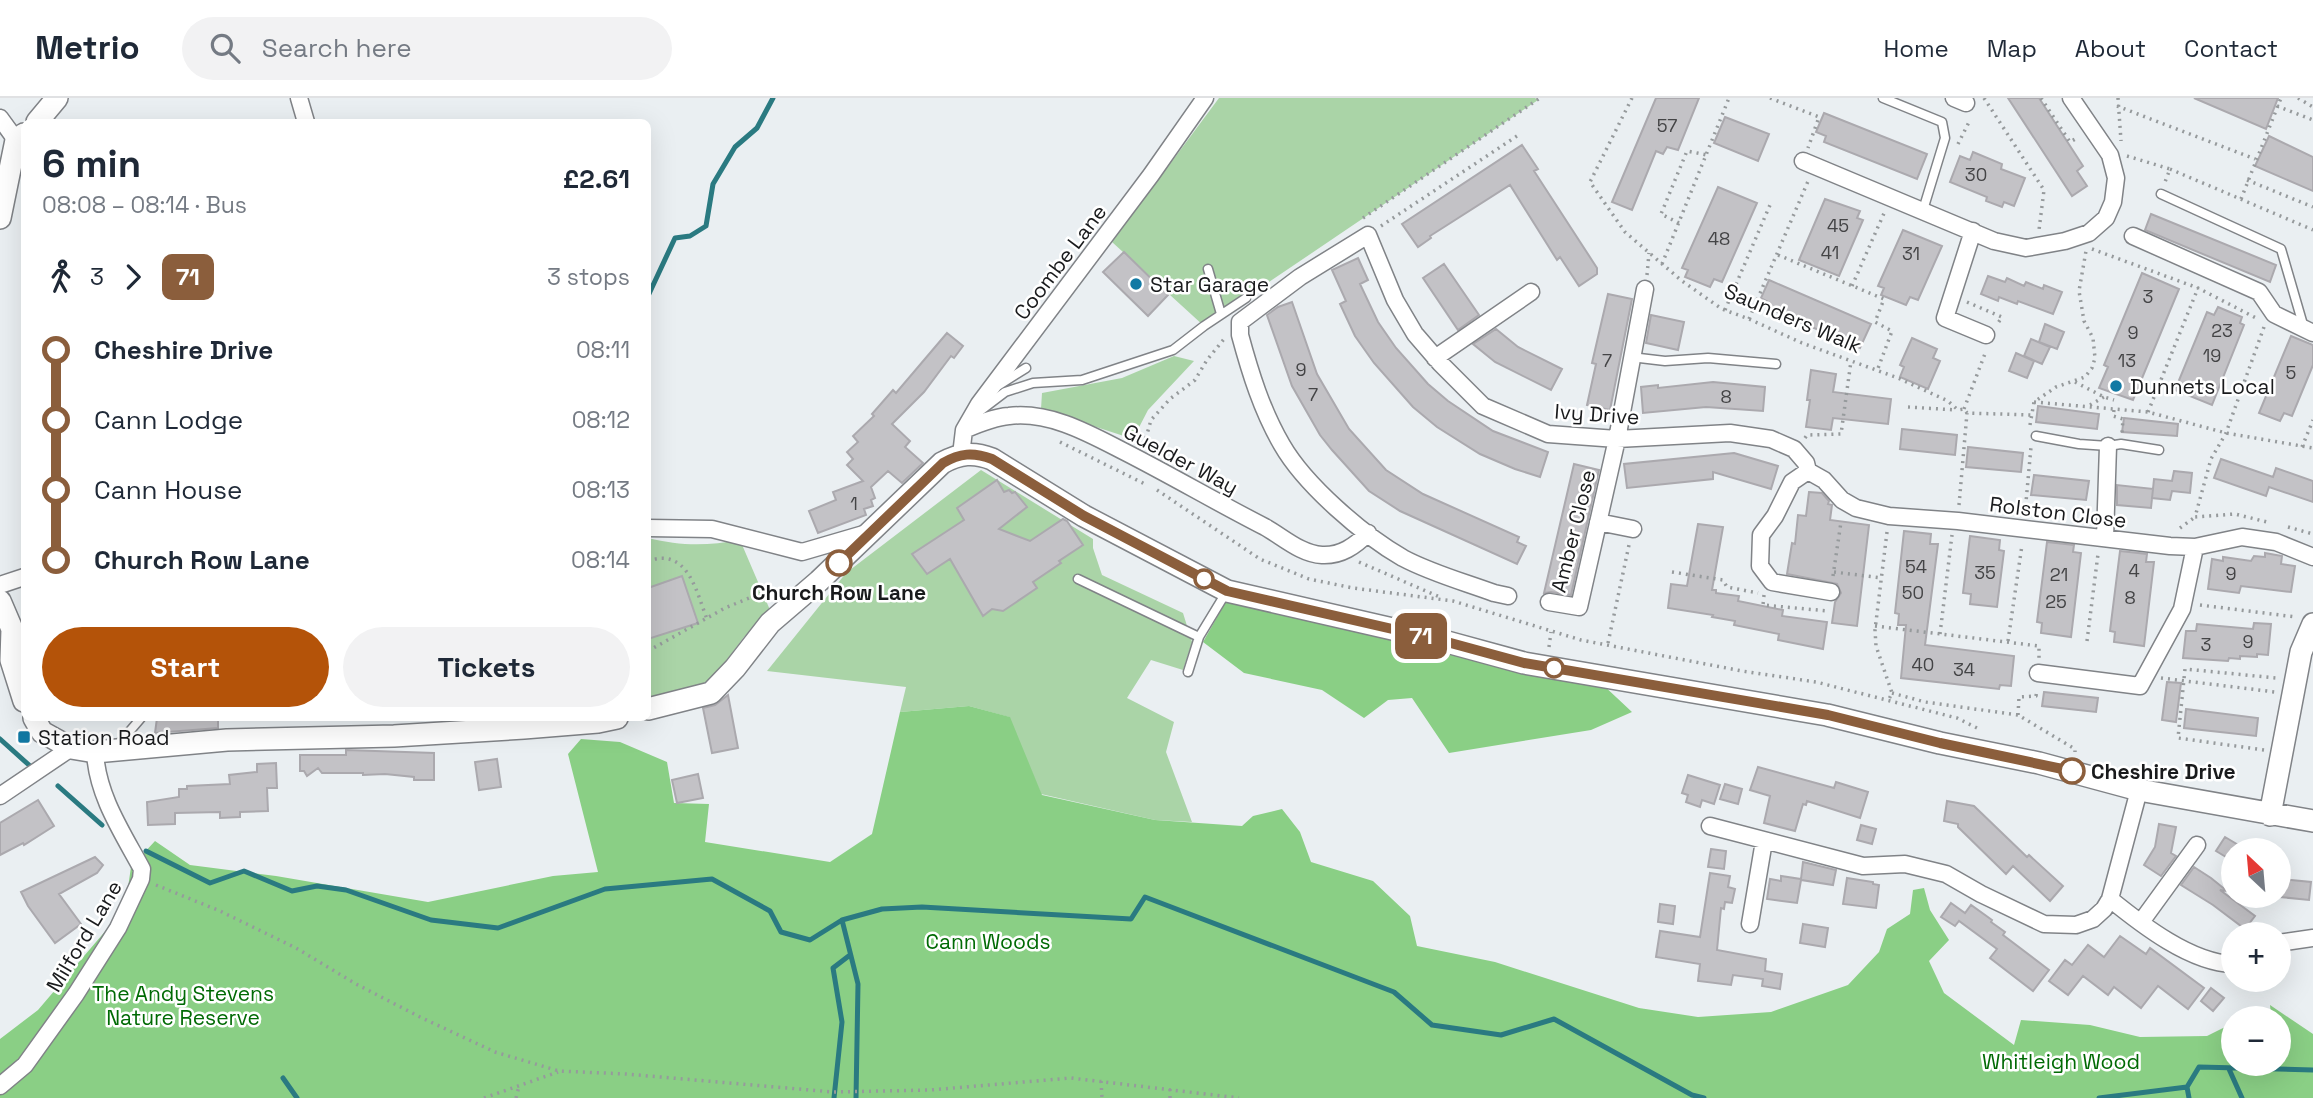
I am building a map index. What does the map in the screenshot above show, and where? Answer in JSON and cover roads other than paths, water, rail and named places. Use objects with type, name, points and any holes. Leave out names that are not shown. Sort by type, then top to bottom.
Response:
[{"type":"main road","points":[[40,119],[57,98]]},
{"type":"main road","points":[[0,218],[20,137]]},
{"type":"main road","points":[[651,708],[711,693],[736,668],[770,623],[819,581],[943,463],[961,455],[976,453],[992,459],[1084,516],[1227,591],[1436,639],[1524,663],[1828,715],[1940,743],[2072,771],[2139,790],[2313,821]]},
{"type":"main road","points":[[0,601],[12,629],[6,661],[21,694]]},
{"type":"main road","points":[[2270,815],[2301,652],[2309,624]]},
{"type":"main road","points":[[36,721],[42,732],[71,748],[104,752],[227,740],[394,736],[603,721]]},
{"type":"street","points":[[299,98],[305,119]]},
{"type":"street","name":"Coombe Lane","points":[[961,455],[968,423],[990,390],[1151,175],[1205,98]]},
{"type":"street","points":[[1809,163],[1994,241],[2026,248],[2065,241],[2089,233],[2106,218],[2113,202],[2116,178],[2110,155],[2071,98]]},
{"type":"street","points":[[0,118],[20,137]]},
{"type":"street","points":[[1973,231],[1945,318],[1992,330]]},
{"type":"street","name":"Ivy Drive","points":[[1368,533],[1316,489],[1283,447],[1264,408],[1246,356],[1240,325],[1300,277],[1368,235],[1395,300],[1415,334],[1483,406],[1548,434],[1617,439],[1730,433],[1771,439],[1794,449]]},
{"type":"street","points":[[2133,236],[2259,292],[2274,314],[2309,331]]},
{"type":"street","name":"Amber Close","points":[[1549,602],[1579,607],[1617,439],[1645,289]]},
{"type":"street","points":[[1435,358],[1531,292]]},
{"type":"street","name":"Guelder Way","points":[[968,423],[1010,415],[1048,418],[1086,432],[1184,481],[1307,552],[1330,555],[1350,549],[1368,533]]},
{"type":"street","points":[[2105,538],[2108,446]]},
{"type":"street","name":"Rolston Close","points":[[1794,449],[1806,463],[1808,471],[1824,480],[1842,500],[1856,508],[1889,516],[2195,547],[2242,537],[2276,542],[2313,557]]},
{"type":"street","points":[[1808,471],[1792,482],[1775,516],[1761,535],[1760,566],[1772,582],[1831,592]]},
{"type":"street","points":[[1598,522],[1633,529]]},
{"type":"street","points":[[651,528],[712,529],[802,552],[873,531]]},
{"type":"street","points":[[1368,533],[1404,558],[1508,596]]},
{"type":"street","points":[[2038,673],[2140,686],[2183,603],[2195,547]]},
{"type":"street","points":[[0,585],[21,578]]},
{"type":"street","points":[[0,796],[71,748]]},
{"type":"street","name":"Milford Lane","points":[[0,1086],[25,1065],[76,994],[118,928],[141,879],[142,869],[106,800],[96,773],[104,752]]},
{"type":"street","points":[[1710,826],[1863,866],[1905,864],[1946,874],[2044,924],[2076,925],[2092,919],[2104,909],[2110,899],[2139,790]]},
{"type":"street","points":[[1750,924],[1764,841]]},
{"type":"street","points":[[2141,922],[2197,845]]},
{"type":"street","points":[[2110,899],[2192,954],[2221,964]]},
{"type":"street","points":[[2291,941],[2313,938]]},
{"type":"lane","points":[[1883,98],[1942,122],[1945,138],[1923,210]]},
{"type":"lane","points":[[2161,194],[2281,249],[2309,331]]},
{"type":"lane","points":[[1208,269],[1221,314]]},
{"type":"lane","points":[[968,423],[1005,392],[1033,383],[1082,380],[1173,350],[1245,298]]},
{"type":"lane","points":[[1631,357],[1665,361],[1708,358],[1776,363]]},
{"type":"lane","points":[[990,390],[1026,368]]},
{"type":"lane","points":[[2034,437],[2159,450]]},
{"type":"lane","points":[[1078,579],[1199,637]]},
{"type":"lane","points":[[1188,672],[1199,637],[1227,591]]},
{"type":"lane","points":[[104,752],[138,721]]},
{"type":"waterway","points":[[651,290],[675,238],[690,236],[706,226],[713,184],[735,147],[757,128],[773,98]]},
{"type":"waterway","points":[[0,739],[29,765]]},
{"type":"waterway","points":[[58,786],[102,825]]},
{"type":"waterway","points":[[146,851],[210,883],[244,871],[292,891],[317,886],[346,890],[431,920],[498,928],[605,889],[712,879],[770,911],[781,932],[810,940],[842,920],[882,909],[922,907],[1131,919],[1145,897],[1394,992],[1432,1025],[1501,1035],[1554,1019],[1692,1095],[1704,1098]]},
{"type":"waterway","points":[[842,920],[858,984],[856,1098]]},
{"type":"waterway","points":[[834,1098],[842,1022],[833,968],[850,955]]},
{"type":"waterway","points":[[2099,1098],[2187,1087],[2199,1067],[2313,1070]]},
{"type":"waterway","points":[[2232,1076],[2242,1098]]},
{"type":"waterway","points":[[283,1078],[297,1098]]},
{"type":"waterway","points":[[2187,1087],[2189,1098]]},
{"type":"place","name":"Star Garage","points":[[1136,284]]},
{"type":"place","name":"Dunnets Local","points":[[2116,386]]},
{"type":"place","name":"Church Row Lane","points":[[839,563]]},
{"type":"place","name":"Station Road","points":[[24,737]]},
{"type":"place","name":"Cheshire Drive","points":[[2072,771]]},
{"type":"park label","name":"Cann Woods","points":[[988,941]]},
{"type":"park label","name":"The Andy Stevens Nature Reserve","points":[[183,1005]]},
{"type":"park label","name":"Whitleigh Wood","points":[[2061,1061]]}]
